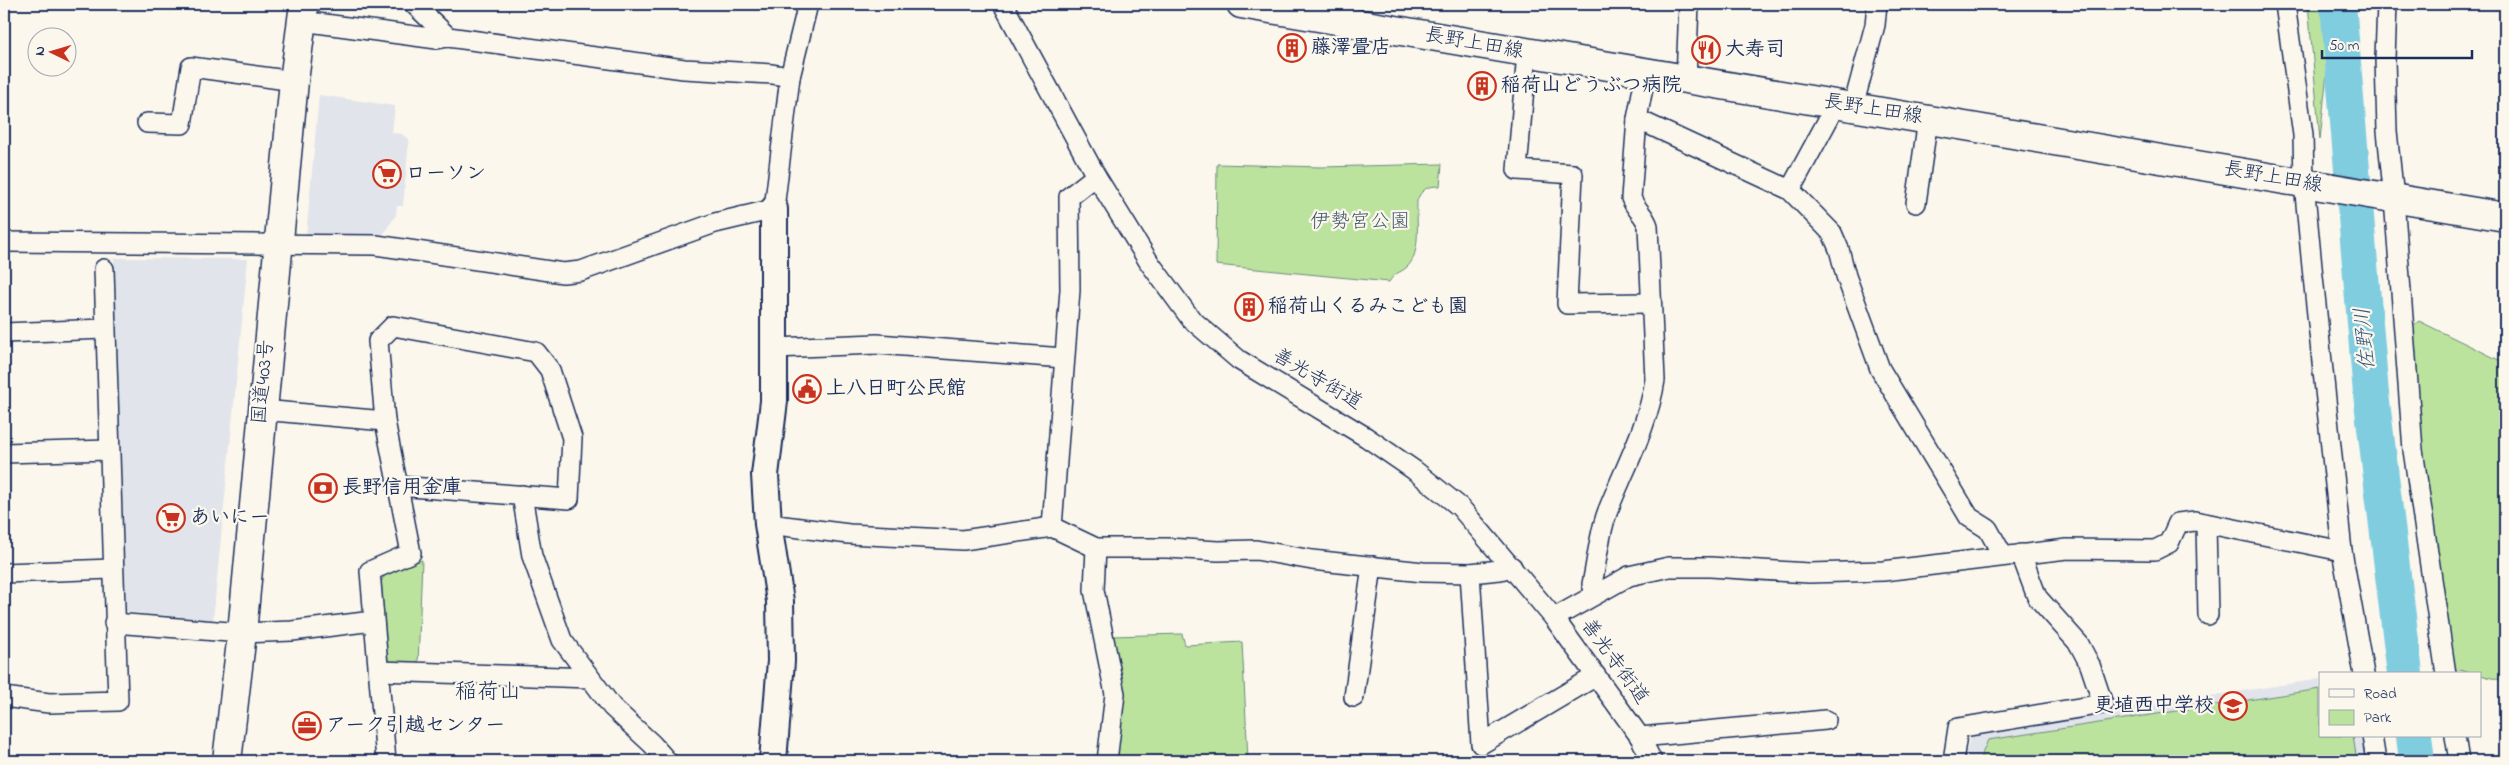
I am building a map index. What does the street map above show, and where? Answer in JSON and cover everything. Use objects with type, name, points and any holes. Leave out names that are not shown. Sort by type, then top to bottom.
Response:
[{"type":"main road","name":"長野上田線","points":[[1241,4],[2505,217]]},
{"type":"main road","name":"国道403号","points":[[227,761],[242,633],[278,243],[294,81],[303,12]]},
{"type":"street","points":[[414,4],[448,37]]},
{"type":"street","points":[[772,761],[781,661],[780,611],[768,524],[765,474],[774,401],[774,209],[790,77],[808,4]]},
{"type":"street","name":"善光寺街道","points":[[1003,4],[1096,176],[1149,262],[1191,319],[1239,360],[1320,408],[1414,470],[1460,507],[1512,566],[1554,618],[1640,737],[1652,761]]},
{"type":"street","points":[[1686,79],[1689,4]]},
{"type":"street","points":[[1790,190],[1829,118],[1843,105],[1875,26],[1877,4]]},
{"type":"street","points":[[2284,4],[2303,135],[2342,551],[2364,672]]},
{"type":"street","points":[[2387,4],[2385,58],[2390,198],[2412,450],[2446,672]]},
{"type":"street","points":[[303,12],[437,39],[448,37],[684,70],[772,74],[790,77]]},
{"type":"street","points":[[1527,53],[1516,170],[1573,174],[1566,304],[1650,303]]},
{"type":"street","points":[[147,123],[182,124],[191,67],[294,81]]},
{"type":"street","points":[[1596,594],[1592,584],[1606,516],[1652,402],[1655,380],[1648,226],[1646,219],[1634,206],[1631,198],[1637,119],[1646,72]]},
{"type":"street","points":[[1637,119],[1790,190],[1832,233],[1880,369],[1969,516],[1988,529],[2012,555],[2038,597],[2079,644],[2090,665],[2102,704],[1958,728],[1953,761]]},
{"type":"street","points":[[1916,203],[1928,119]]},
{"type":"street","points":[[1052,527],[1070,290],[1069,198],[1096,176]]},
{"type":"street","points":[[4,242],[376,245],[490,263],[572,272],[581,271],[715,223],[774,209]]},
{"type":"street","points":[[4,697],[49,703],[118,701],[104,329],[104,269]]},
{"type":"street","points":[[386,761],[370,571],[411,554],[397,486],[385,420],[378,341],[393,326],[536,352],[550,370],[572,438],[569,499],[397,486]]},
{"type":"street","points":[[4,333],[104,329]]},
{"type":"street","points":[[774,348],[877,344],[1064,358]]},
{"type":"street","points":[[262,410],[385,420]]},
{"type":"street","points":[[4,453],[110,450]]},
{"type":"street","points":[[522,495],[532,556],[562,640],[612,707],[652,744],[667,761]]},
{"type":"street","points":[[1554,618],[1629,576],[1669,567],[1710,567],[1809,573],[1883,571],[2067,549],[2155,550],[2169,544],[2178,523],[2195,522],[2342,551]]},
{"type":"street","points":[[768,524],[849,534],[963,540],[1052,527],[1096,548],[1256,550],[1312,560],[1423,572],[1470,573],[1512,566]]},
{"type":"street","points":[[2206,524],[2208,615]]},
{"type":"street","points":[[1096,548],[1094,590],[1115,694],[1107,761]]},
{"type":"street","points":[[1354,697],[1372,566]]},
{"type":"street","points":[[4,573],[112,569]]},
{"type":"street","points":[[1470,573],[1482,753]]},
{"type":"street","points":[[114,623],[242,633],[292,631],[373,621]]},
{"type":"street","points":[[378,671],[590,678]]},
{"type":"street","points":[[1482,753],[1596,676]]},
{"type":"street","points":[[1640,737],[1826,720]]},
{"type":"street","points":[[2372,738],[2376,761]]},
{"type":"street","points":[[2455,738],[2458,761]]},
{"type":"shaded area","points":[[319,95],[395,106],[392,133],[402,134],[409,140],[403,206],[397,206],[396,215],[380,239],[306,237]]},
{"type":"shaded area","points":[[114,258],[248,259],[213,620],[127,612],[124,607]]},
{"type":"shaded area","name":"更埴西中学校","points":[[2319,679],[2319,738],[2365,738],[2369,761],[1963,761],[1972,733]]},
{"type":"green space","points":[[2308,4],[2334,4],[2320,140]]},
{"type":"green space","name":"伊勢宮公園","points":[[1217,164],[1321,167],[1442,164],[1440,186],[1426,189],[1417,201],[1417,235],[1412,261],[1407,267],[1391,278],[1389,282],[1216,265]]},
{"type":"green space","points":[[2419,321],[2505,363],[2505,681],[2482,675],[2482,672],[2468,672],[2451,668],[2424,478],[2412,326]]},
{"type":"green space","points":[[422,560],[418,665],[391,664],[387,659],[381,582],[387,571]]},
{"type":"green space","points":[[1182,634],[1185,645],[1242,642],[1248,759],[1116,761],[1124,697],[1112,636]]},
{"type":"green space","name":"更埴西中学校","points":[[2319,689],[2319,738],[2353,738],[2357,761],[1979,761],[1988,740]]},
{"type":"waterway","name":"佐野川","points":[[2338,4],[2371,394],[2405,672]]},
{"type":"waterway","name":"佐野川","points":[[2414,738],[2417,761]]},
{"type":"place","name":"藤澤畳店","points":[[1292,48]]},
{"type":"place","name":"大寿司","points":[[1706,50]]},
{"type":"place","name":"稲荷山どうぶつ病院","points":[[1482,86]]},
{"type":"place","name":"ローソン","points":[[387,174]]},
{"type":"place","name":"稲荷山くるみこども園","points":[[1249,307]]},
{"type":"place","name":"上八日町公民館","points":[[807,389]]},
{"type":"place","name":"長野信用金庫","points":[[323,488]]},
{"type":"place","name":"あいにー","points":[[171,518]]},
{"type":"place","name":"更埴西中学校","points":[[2233,706]]},
{"type":"place","name":"アーク引越センター","points":[[307,726]]},
{"type":"district","name":"稲荷山","points":[[488,693]]}]
